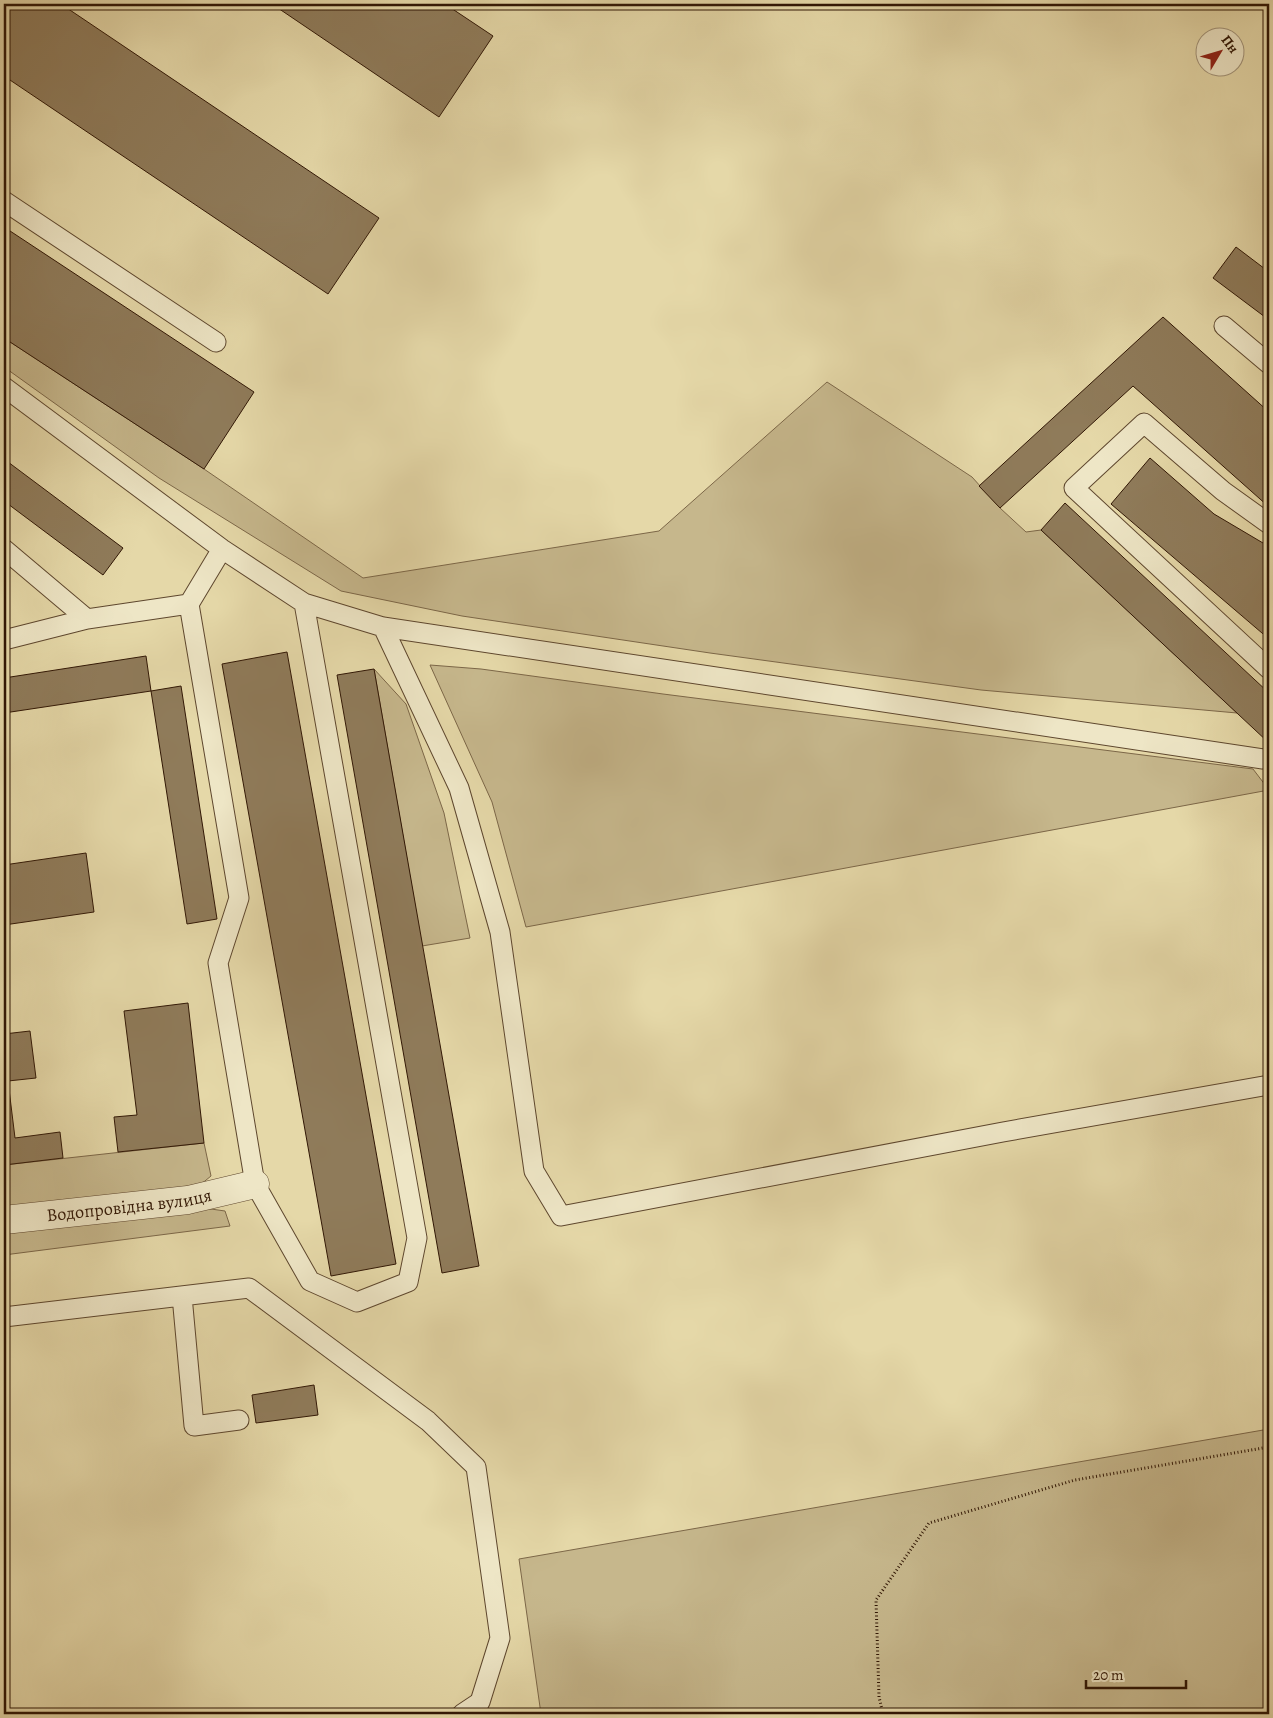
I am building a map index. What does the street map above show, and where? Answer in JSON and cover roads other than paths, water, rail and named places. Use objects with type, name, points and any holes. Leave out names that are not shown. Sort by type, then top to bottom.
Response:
[{"type":"street","name":"Водопровідна вулиця","points":[[4,1220],[188,1200],[255,1184]]},
{"type":"lane","points":[[4,201],[216,342]]},
{"type":"lane","points":[[1224,326],[1269,364]]},
{"type":"lane","points":[[4,387],[222,549],[304,603],[383,627],[1269,759]]},
{"type":"lane","points":[[1269,524],[1223,491],[1144,423],[1074,488],[1269,669]]},
{"type":"lane","points":[[4,549],[87,620]]},
{"type":"lane","points":[[222,549],[189,604],[239,898],[218,962],[255,1184],[310,1281],[357,1302],[408,1282],[416,1238],[304,603]]},
{"type":"lane","points":[[4,640],[87,620],[189,604]]},
{"type":"lane","points":[[383,627],[459,788],[500,932],[534,1171],[561,1216],[1003,1132],[1269,1085]]},
{"type":"lane","points":[[4,1317],[249,1288],[428,1421],[476,1468],[500,1638],[480,1702],[462,1714]]},
{"type":"lane","points":[[182,1296],[194,1426],[239,1420]]}]
